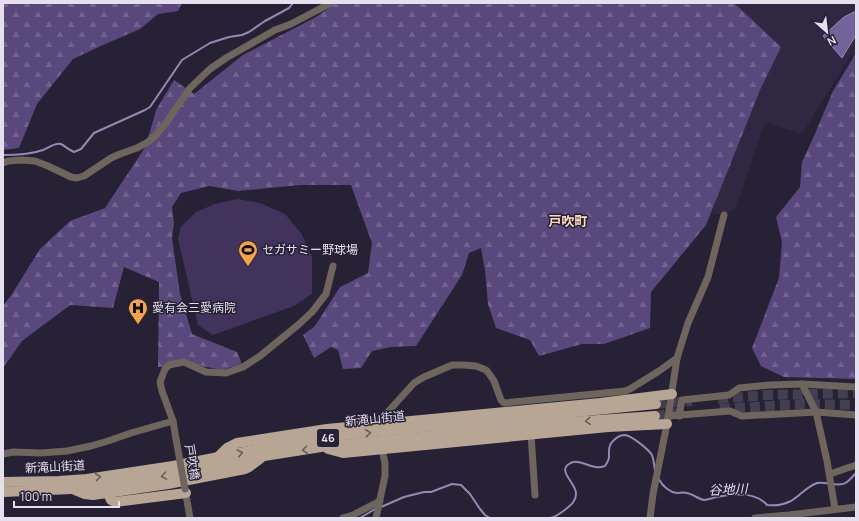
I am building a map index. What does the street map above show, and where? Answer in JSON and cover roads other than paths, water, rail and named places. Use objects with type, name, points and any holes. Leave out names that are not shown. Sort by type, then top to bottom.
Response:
[{"type":"main road","name":"46","points":[[217,458],[227,448],[237,443],[327,429],[386,423],[505,407],[600,403],[672,394]]},
{"type":"main road","name":"新滝山街道","points":[[3,482],[59,481],[93,478],[165,468],[269,447],[344,436],[656,404]]},
{"type":"main road","name":"新滝山街道","points":[[3,492],[70,489],[145,480],[264,456],[321,447],[571,422],[655,416]]},
{"type":"main road","name":"46","points":[[321,447],[343,453],[667,420]]},
{"type":"main road","name":"46","points":[[70,489],[89,494],[108,493],[168,484],[240,470],[249,467],[264,456]]},
{"type":"main road","points":[[108,493],[111,500],[115,502],[186,491]]},
{"type":"street","points":[[3,162],[22,160],[36,161],[71,177],[77,178],[84,176],[111,158],[148,142],[156,135],[190,88],[210,69],[226,58],[275,30],[291,24],[331,3]]},
{"type":"street","points":[[650,518],[677,358],[688,323],[708,277],[724,215]]},
{"type":"street","name":"戸吹橋","points":[[190,518],[173,421],[160,382],[165,369],[169,365],[184,362],[206,372],[226,373],[243,366],[260,356],[312,312],[326,294],[333,266]]},
{"type":"street","points":[[386,423],[386,414],[414,383],[424,377],[452,366],[476,366],[486,370],[494,381],[505,407],[625,391],[677,358]]},
{"type":"street","points":[[680,416],[682,400],[729,395],[739,388],[802,384],[856,387]]},
{"type":"street","points":[[802,384],[816,412],[830,474],[835,510]]},
{"type":"street","points":[[667,420],[680,416],[730,411],[742,416],[816,412],[856,415]]},
{"type":"street","points":[[3,454],[14,452],[41,453],[67,451],[91,446],[173,421]]},
{"type":"street","points":[[531,434],[536,495]]},
{"type":"street","points":[[377,516],[385,476],[385,463],[382,449]]},
{"type":"street","points":[[830,474],[856,466]]},
{"type":"street","points":[[343,518],[351,516],[380,502]]},
{"type":"street","points":[[755,518],[788,517],[856,507]]},
{"type":"waterway","points":[[3,155],[34,152],[43,150],[54,144],[61,144],[74,152],[81,149],[94,133],[150,107],[182,60],[210,43],[249,32],[265,21],[289,8],[293,3]]},
{"type":"waterway","name":"谷地川","points":[[550,518],[562,512],[575,499],[576,494],[574,486],[566,474],[566,467],[572,462],[597,467],[605,466],[609,459],[609,448],[612,442],[619,436],[628,436],[636,440],[647,449],[652,455],[655,470]]},
{"type":"waterway","name":"谷地川","points":[[658,478],[663,486],[668,490],[677,493],[689,494],[704,500],[723,496],[743,495],[756,497],[767,505],[773,505],[791,501],[817,483],[844,484],[856,473]]},
{"type":"waterway","name":"谷地川","points":[[381,507],[404,497],[424,492],[431,492],[452,484],[461,485],[470,494],[485,515],[490,518]]},
{"type":"waterway","name":"谷地川","points":[[360,518],[375,509]]},
{"type":"tunnel","points":[[718,399],[767,395],[856,393]]},
{"type":"tunnel","points":[[656,404],[692,401]]},
{"type":"tunnel","points":[[720,409],[802,404],[856,405]]},
{"type":"tunnel","points":[[655,416],[678,413]]},
{"type":"place","name":"セガサミー野球場","points":[[248,267]]},
{"type":"place","name":"愛有会三愛病院","points":[[138,325]]},
{"type":"district","name":"戸吹町","points":[[568,221]]}]
